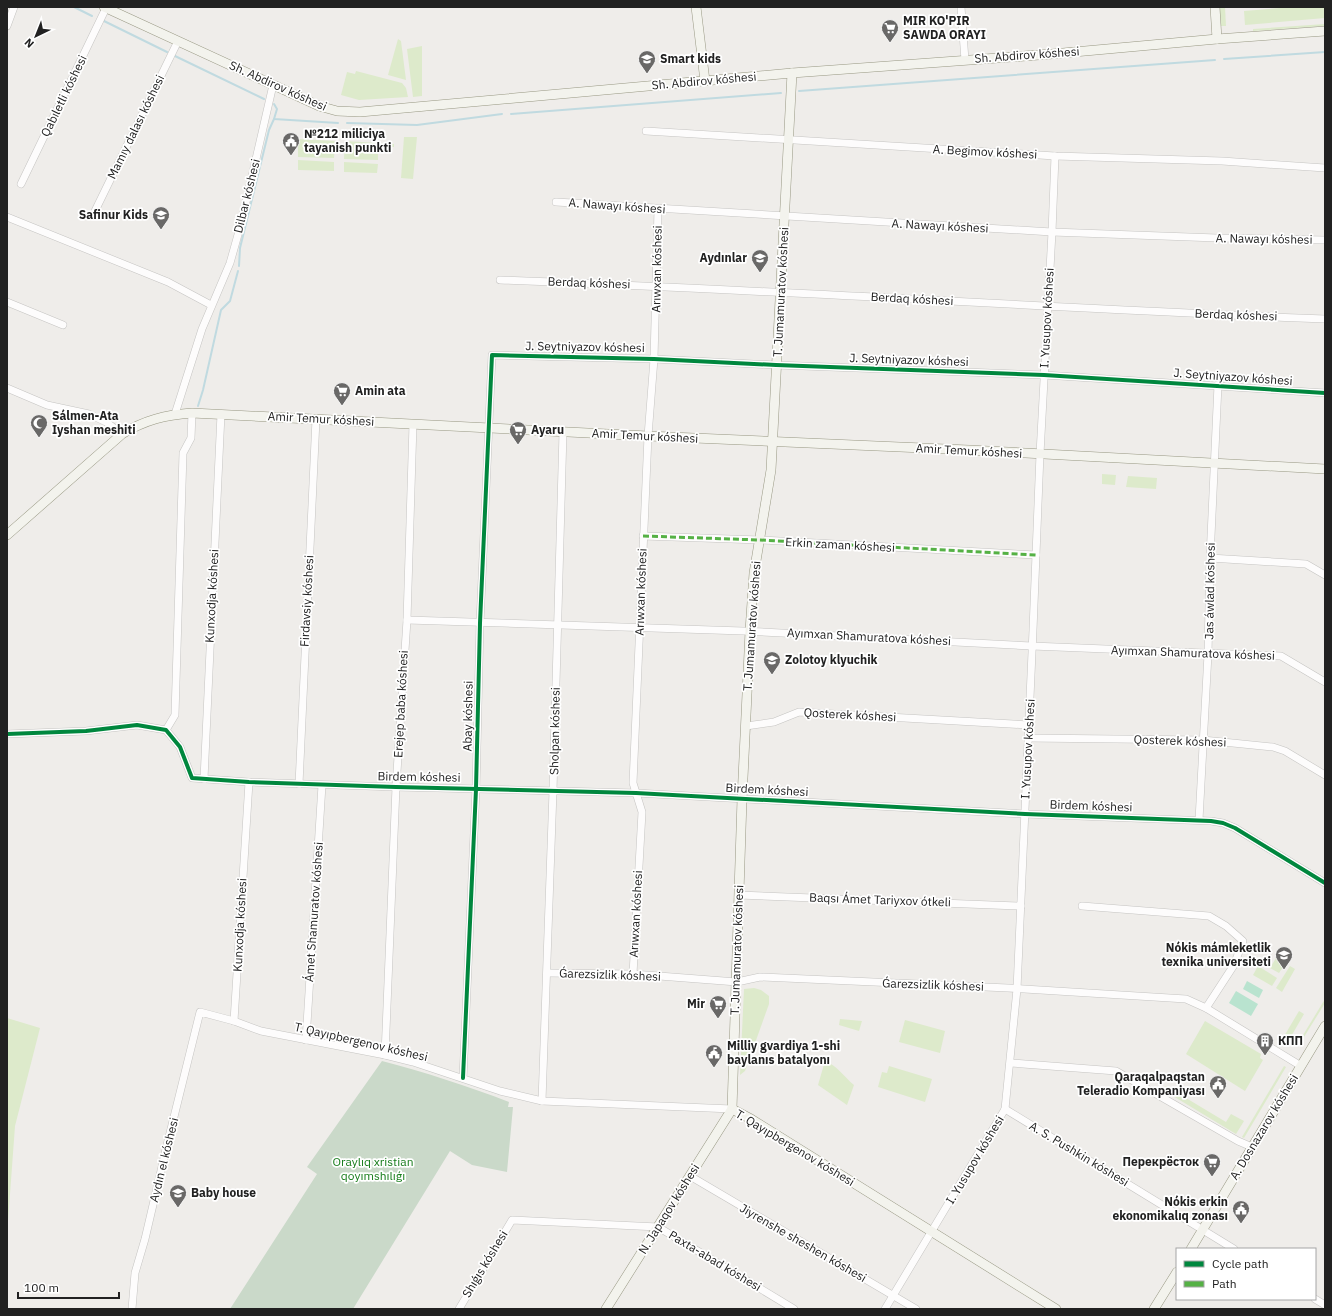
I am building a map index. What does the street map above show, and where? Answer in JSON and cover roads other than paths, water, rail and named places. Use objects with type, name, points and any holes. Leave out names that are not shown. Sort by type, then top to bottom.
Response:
[{"type":"street","points":[[7,26],[14,7]]},
{"type":"street","points":[[696,7],[705,81]]},
{"type":"street","points":[[960,7],[965,60]]},
{"type":"street","points":[[1215,7],[1217,39]]},
{"type":"street","name":"Sh. Abdirov kóshesi","points":[[105,8],[319,106],[337,111],[360,112],[792,73],[1325,31]]},
{"type":"street","name":"Qabıletli kóshesi","points":[[21,184],[105,8]]},
{"type":"street","name":"Mamıy dalası kóshesi","points":[[94,213],[178,41]]},
{"type":"street","name":"T. Jumamuratov kóshesi","points":[[732,1109],[742,799],[750,631],[754,573],[771,470],[776,365],[782,292],[784,216],[792,73]]},
{"type":"street","name":"Dilbar kóshesi","points":[[175,414],[202,329],[230,263],[241,224],[274,85]]},
{"type":"street","name":"A. Begimov kóshesi","points":[[646,131],[1055,156],[1222,161],[1325,168]]},
{"type":"street","name":"I. Yusupov kóshesi","points":[[885,1309],[1006,1109],[1017,989],[1040,454],[1055,156]]},
{"type":"street","name":"A. Nawayı kóshesi","points":[[556,202],[1052,232],[1325,240]]},
{"type":"street","name":"Arıwxan kóshesi","points":[[633,974],[642,812],[633,783],[643,536],[648,436],[654,359],[658,208]]},
{"type":"street","points":[[7,217],[168,282],[211,305]]},
{"type":"street","name":"Berdaq kóshesi","points":[[500,280],[657,286],[1047,306],[1325,318]]},
{"type":"street","points":[[7,302],[63,325]]},
{"type":"street","name":"J. Seytniyazov kóshesi","points":[[492,355],[654,359],[1044,375],[1325,393]]},
{"type":"street","name":"Abay kóshesi","points":[[463,1078],[476,788],[480,623],[492,355]]},
{"type":"street","name":"Jas áwlad kóshesi","points":[[1199,820],[1208,654],[1210,558],[1218,385]]},
{"type":"street","points":[[7,388],[47,405],[89,414],[106,422],[122,434]]},
{"type":"street","points":[[7,734],[86,730],[137,725],[166,730],[175,715],[184,452],[191,438],[192,413]]},
{"type":"street","name":"Amir Temur kóshesi","points":[[7,535],[122,434],[134,427],[157,418],[175,414],[192,413],[1325,469]]},
{"type":"street","name":"Kunxodja kóshesi","points":[[204,779],[221,414]]},
{"type":"street","name":"Firdavsiy kóshesi","points":[[298,784],[316,419]]},
{"type":"street","name":"Erejep baba kóshesi","points":[[385,1055],[396,787],[406,620],[413,424]]},
{"type":"street","name":"Sholpan kóshesi","points":[[542,1101],[553,791],[563,432]]},
{"type":"street","name":"Erkin zaman kóshesi","points":[[643,536],[760,540],[1036,556]]},
{"type":"street","points":[[1210,558],[1306,564],[1325,575]]},
{"type":"street","name":"Ayımxan Shamuratova kóshesi","points":[[406,620],[750,631],[1032,646],[1281,656],[1325,682]]},
{"type":"street","name":"Qosterek kóshesi","points":[[746,726],[774,722],[799,712],[1029,725]]},
{"type":"street","name":"Birdem kóshesi","points":[[166,730],[180,747],[192,778],[322,785],[636,793],[1025,814],[1199,820],[1223,823],[1235,828],[1325,883]]},
{"type":"street","name":"Qosterek kóshesi","points":[[1028,738],[1203,740],[1273,747],[1285,751],[1325,775]]},
{"type":"street","name":"Kunxodja kóshesi","points":[[234,1021],[248,782]]},
{"type":"street","name":"Ámet Shamuratov kóshesi","points":[[306,1040],[322,785]]},
{"type":"street","name":"Baqsı Ámet Tariyxov ótkeli","points":[[739,895],[1021,906]]},
{"type":"street","points":[[1082,906],[1209,916],[1226,926],[1243,941],[1234,965],[1206,1008]]},
{"type":"street","name":"Ǵarezsizlik kóshesi","points":[[547,973],[633,974],[737,982],[760,977],[1017,989],[1186,999],[1206,1008],[1301,1066]]},
{"type":"street","name":"T. Qayıpbergenov kóshesi","points":[[200,1012],[234,1021],[261,1031],[385,1055],[463,1078],[500,1092],[542,1101],[732,1109],[751,1119],[1056,1309]]},
{"type":"street","name":"Aydın el kóshesi","points":[[132,1309],[135,1273],[145,1239],[166,1144],[200,1012]]},
{"type":"street","name":"A. Dosnazarov kóshesi","points":[[1192,1248],[1325,1026]]},
{"type":"street","points":[[1011,1063],[1116,1071],[1238,1141],[1252,1147]]},
{"type":"street","name":"N. Japaqov kóshesi","points":[[608,1308],[732,1109]]},
{"type":"street","name":"A. S. Pushkin kóshesi","points":[[1006,1109],[1232,1248]]},
{"type":"street","name":"Jiyrenshe sheshen kóshesi","points":[[690,1176],[916,1309]]},
{"type":"street","name":"Paxta-abad kóshesi","points":[[512,1220],[658,1227],[794,1309]]},
{"type":"street","name":"Shıǵıs kóshesi","points":[[459,1309],[512,1220]]},
{"type":"street","points":[[1154,1309],[1176,1274]]},
{"type":"street","points":[[1316,1300],[1325,1305]]},
{"type":"waterway","points":[[74,7],[92,16]]},
{"type":"waterway","points":[[104,21],[167,52]]},
{"type":"waterway","points":[[1224,59],[1325,52]]},
{"type":"waterway","points":[[175,56],[264,99]]},
{"type":"waterway","points":[[799,91],[1215,60]]},
{"type":"waterway","points":[[511,114],[781,93]]},
{"type":"waterway","points":[[274,104],[277,109],[274,119],[338,123]]},
{"type":"waterway","points":[[347,123],[417,125],[502,114]]},
{"type":"waterway","points":[[239,266],[240,248],[269,130],[274,119]]},
{"type":"waterway","points":[[198,406],[221,310],[230,301],[238,271]]},
{"type":"place","name":"MIR KO'PIR SAWDA ORAYI","points":[[890,43]]},
{"type":"place","name":"Smart kids","points":[[647,74]]},
{"type":"place","name":"№212 miliciya tayanish punkti","points":[[291,156]]},
{"type":"place","name":"Safinur Kids","points":[[161,230]]},
{"type":"place","name":"Aydınlar","points":[[760,273]]},
{"type":"place","name":"Amin ata","points":[[342,406]]},
{"type":"place","name":"Sálmen-Ata Iyshan meshiti","points":[[39,438]]},
{"type":"place","name":"Ayaru","points":[[518,445]]},
{"type":"place","name":"Zolotoy klyuchik","points":[[772,675]]},
{"type":"place","name":"Nókis mámleketlik texnika universiteti","points":[[1284,970]]},
{"type":"place","name":"Mir","points":[[718,1019]]},
{"type":"place","name":"КПП","points":[[1265,1056]]},
{"type":"place","name":"Milliy gvardiya 1-shi baylanıs batalyonı","points":[[714,1068]]},
{"type":"place","name":"Qaraqalpaqstan Teleradio Kompaniyası","points":[[1218,1099]]},
{"type":"place","name":"Перекрёсток","points":[[1212,1177]]},
{"type":"place","name":"Baby house","points":[[178,1208]]},
{"type":"place","name":"Nókis erkin ekonomikalıq zonası","points":[[1241,1224]]},
{"type":"park label","name":"Oraylıq xristian qoyımshılıǵı","points":[[373,1169]]}]
